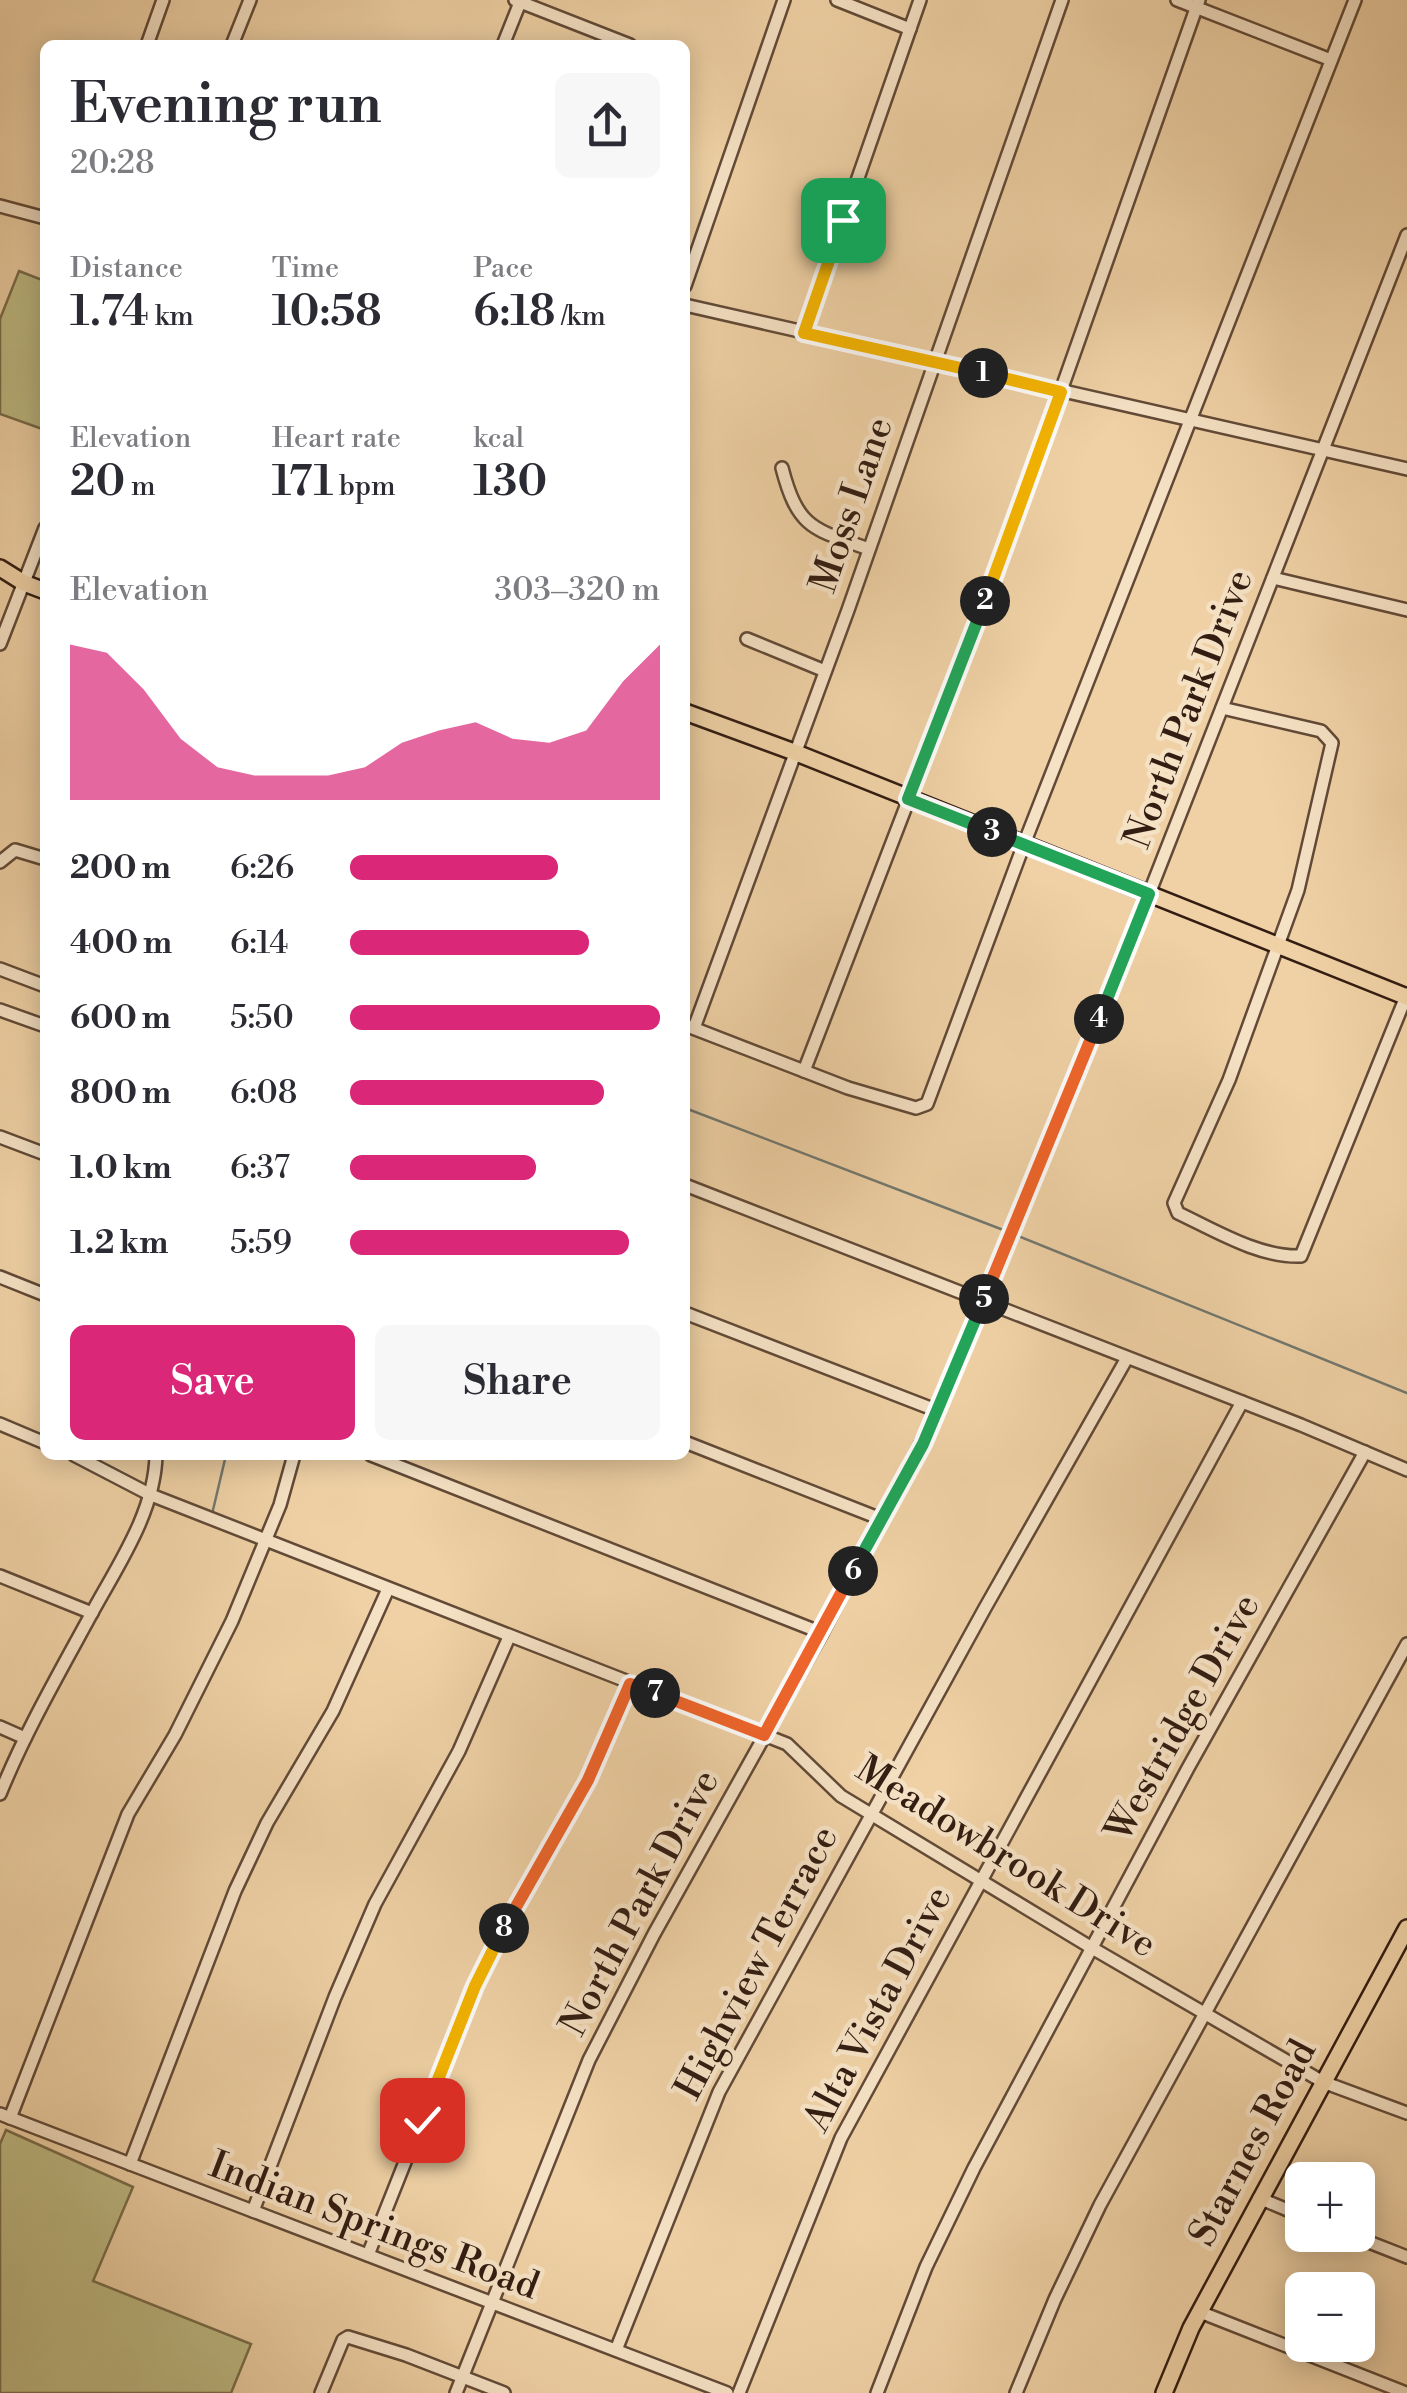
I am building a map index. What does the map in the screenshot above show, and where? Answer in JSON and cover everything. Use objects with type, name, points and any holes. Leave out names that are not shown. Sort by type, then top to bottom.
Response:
[{"type":"main road","points":[[0,568],[40,590]]},
{"type":"main road","points":[[0,581],[24,583]]},
{"type":"main road","points":[[690,714],[1407,996]]},
{"type":"main road","name":"Starnes Road","points":[[1164,2393],[1200,2312],[1259,2198],[1407,1928]]},
{"type":"street","points":[[149,40],[164,0]]},
{"type":"street","points":[[234,40],[250,0]]},
{"type":"street","points":[[690,272],[784,0]]},
{"type":"street","points":[[837,0],[910,29]]},
{"type":"street","points":[[804,333],[920,0]]},
{"type":"street","name":"Moss Lane","points":[[690,1026],[825,671],[1062,0]]},
{"type":"street","points":[[1177,0],[1198,4],[1331,60]]},
{"type":"street","points":[[690,1026],[904,1105],[916,1108],[927,1104],[1024,844],[1355,0]]},
{"type":"street","points":[[504,40],[519,1],[617,40]]},
{"type":"street","points":[[804,1071],[1004,552],[1198,4]]},
{"type":"street","points":[[0,206],[40,217]]},
{"type":"street","name":"North Park Drive","points":[[456,2393],[589,2060],[938,1411],[1149,894],[1407,235]]},
{"type":"street","points":[[690,305],[1407,469]]},
{"type":"street","points":[[782,468],[792,504],[810,525],[869,549]]},
{"type":"street","points":[[0,644],[40,541]]},
{"type":"street","points":[[1273,578],[1407,610]]},
{"type":"street","points":[[747,639],[825,671]]},
{"type":"street","points":[[1222,708],[1322,731],[1332,742],[1298,890],[1228,1080],[1174,1203],[1178,1212],[1222,1234],[1294,1256],[1305,1251],[1407,996]]},
{"type":"street","points":[[0,862],[10,851],[40,857]]},
{"type":"street","points":[[0,970],[40,984]]},
{"type":"street","points":[[0,1010],[40,1024]]},
{"type":"street","points":[[0,1137],[40,1152]]},
{"type":"street","points":[[690,1187],[1407,1470]]},
{"type":"street","points":[[0,1277],[40,1292]]},
{"type":"street","points":[[690,1315],[938,1411]]},
{"type":"street","name":"Highview Terrace","points":[[616,2350],[719,2092],[870,1814],[1127,1358]]},
{"type":"street","name":"Alta Vista Drive","points":[[739,2393],[841,2138],[1242,1402]]},
{"type":"street","points":[[0,1424],[40,1441]]},
{"type":"street","points":[[690,1444],[881,1518]]},
{"type":"street","name":"Westridge Drive","points":[[878,2393],[926,2267],[974,2168],[1365,1452]]},
{"type":"street","name":"Meadowbrook Drive","points":[[84,1460],[151,1495],[265,1542],[764,1735],[796,1751],[841,1796],[1092,1948],[1323,2082],[1407,2113]]},
{"type":"street","points":[[0,1794],[151,1495],[155,1460]]},
{"type":"street","points":[[5,2116],[128,1814],[175,1735],[232,1621],[280,1505],[293,1460]]},
{"type":"street","points":[[384,1460],[822,1633]]},
{"type":"street","points":[[0,1576],[92,1614]]},
{"type":"street","points":[[130,2164],[235,1890],[267,1823],[334,1711],[388,1589]]},
{"type":"street","points":[[253,2211],[335,1996],[375,1904],[459,1752],[509,1637]]},
{"type":"street","points":[[1016,2393],[1100,2205],[1407,1644]]},
{"type":"street","points":[[368,2256],[475,1986],[588,1780],[630,1684]]},
{"type":"street","points":[[0,1727],[25,1738]]},
{"type":"street","name":"Indian Springs Road","points":[[5,2116],[727,2393]]},
{"type":"street","points":[[1259,2198],[1285,2209]]},
{"type":"street","points":[[1375,2244],[1407,2257]]},
{"type":"street","points":[[1200,2312],[1406,2393]]},
{"type":"street","points":[[321,2393],[343,2340],[348,2337],[504,2393]]},
{"type":"shaded area","points":[[19,271],[40,279],[40,428],[0,414],[0,319]]},
{"type":"shaded area","points":[[6,2130],[133,2187],[93,2281],[251,2344],[231,2393],[0,2393],[0,2144]]},
{"type":"waterway","points":[[690,1110],[1006,1231]]},
{"type":"waterway","points":[[1013,1234],[1407,1393]]},
{"type":"waterway","points":[[213,1510],[225,1460]]},
{"type":"route","points":[[422,2120],[475,1986],[505,1925],[588,1780],[630,1684],[764,1735],[923,1444],[1149,894],[908,799],[1061,392],[804,333],[843,220]]}]
